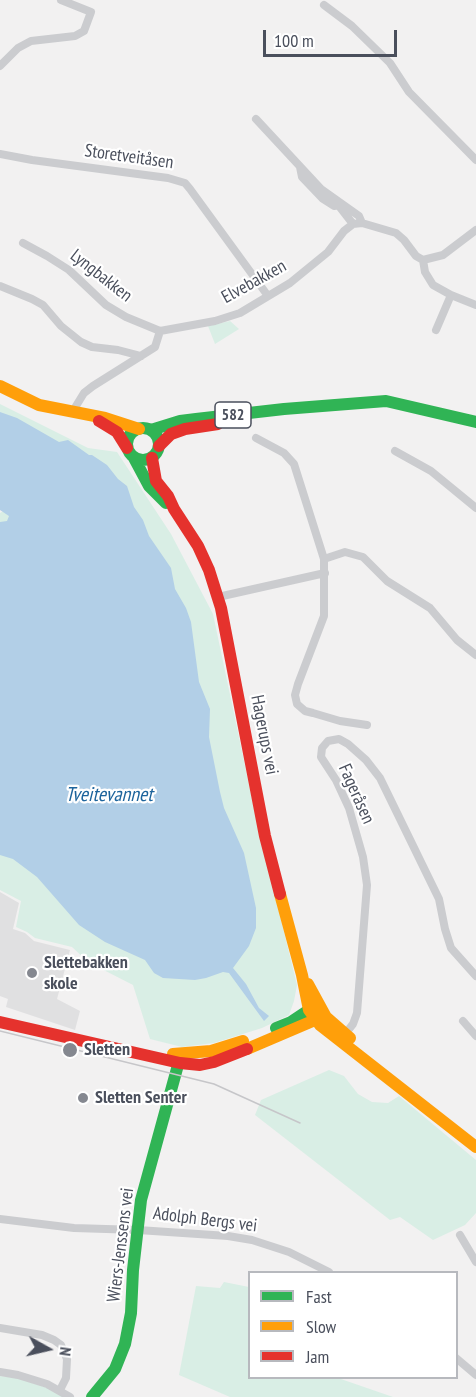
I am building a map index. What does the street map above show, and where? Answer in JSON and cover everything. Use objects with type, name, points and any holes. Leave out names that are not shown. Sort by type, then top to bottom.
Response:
[{"type":"main road","points":[[0,386],[39,405],[105,418],[145,430],[157,437],[159,446]]},
{"type":"main road","name":"582","points":[[145,430],[196,419],[386,401],[476,422]]},
{"type":"main road","name":"582","points":[[152,458],[162,441],[171,434],[185,429],[289,414],[316,407]]},
{"type":"main road","name":"Hagerups vei","points":[[90,416],[123,438],[149,486],[174,509]]},
{"type":"main road","points":[[145,430],[128,438],[131,453],[143,460],[152,458]]},
{"type":"main road","name":"Hagerups vei","points":[[152,458],[156,481],[168,496],[198,546],[218,597],[265,836],[302,975],[315,1013],[415,1101],[425,1106],[476,1147]]},
{"type":"main road","points":[[0,1022],[200,1065],[214,1062],[315,1013]]},
{"type":"main road","name":"Wiers-Jenssens vei","points":[[92,1397],[115,1368],[125,1344],[131,1312],[141,1200],[180,1059]]},
{"type":"street","points":[[0,66],[18,48],[31,41],[75,36],[84,31],[91,12],[61,0]]},
{"type":"street","points":[[324,5],[352,26],[382,55],[396,71],[409,92],[476,160]]},
{"type":"street","points":[[256,119],[321,189],[340,205],[359,216],[358,224],[396,233],[416,256],[423,260],[443,255],[476,230]]},
{"type":"street","name":"Storetveitåsen","points":[[0,154],[168,178],[184,183],[268,296]]},
{"type":"street","name":"Elvebakken","points":[[160,331],[215,321],[240,313],[290,284],[328,252],[344,231],[358,224]]},
{"type":"street","name":"Lyngbakken","points":[[23,243],[69,270],[106,305],[126,317],[160,331]]},
{"type":"street","points":[[423,260],[425,272],[433,285],[476,305]]},
{"type":"street","points":[[0,286],[32,298],[43,305],[61,326],[81,342],[92,347],[141,356]]},
{"type":"street","points":[[436,330],[451,295]]},
{"type":"street","points":[[76,406],[84,393],[155,347],[160,331]]},
{"type":"street","points":[[256,438],[284,453],[294,464],[324,559],[324,616],[298,684],[295,695],[297,704],[305,711],[340,721],[367,725]]},
{"type":"street","points":[[395,451],[431,471],[476,508]]},
{"type":"street","points":[[324,559],[345,552],[363,557],[387,581],[430,608],[457,640],[476,656]]},
{"type":"street","points":[[218,597],[325,573]]},
{"type":"street","name":"Fageråsen","points":[[343,1037],[357,1014],[367,885],[363,857],[349,807],[336,780],[321,757],[322,748],[328,741],[339,739],[348,744],[366,760],[380,778],[428,875],[438,899],[451,948],[476,976]]},
{"type":"street","points":[[463,1021],[476,1036]]},
{"type":"street","name":"Adolph Bergs vei","points":[[0,1219],[63,1228],[228,1236],[252,1240],[289,1252],[327,1271]]},
{"type":"street","points":[[460,1235],[476,1262]]},
{"type":"street","points":[[0,1328],[42,1335],[61,1345],[67,1359],[66,1378],[60,1390]]},
{"type":"street","points":[[458,1360],[476,1375]]},
{"type":"street","points":[[0,1372],[18,1375],[60,1390],[70,1397]]},
{"type":"shaded area","name":"Slettebakken skole","points":[[0,892],[19,903],[13,929],[25,933],[34,941],[70,950],[57,999],[80,1011],[75,1030],[6,1007],[8,999],[0,996]]},
{"type":"green space","points":[[230,321],[239,329],[215,344],[208,326]]},
{"type":"green space","name":"Tveitevannet","points":[[0,404],[88,448],[117,452],[171,534],[213,614],[255,813],[297,985],[289,1015],[262,1028],[214,1043],[182,1047],[150,1039],[133,985],[88,962],[72,947],[35,938],[16,927],[21,901],[0,890],[0,513],[12,506],[0,499]]},
{"type":"green space","points":[[329,1070],[344,1076],[358,1094],[372,1102],[388,1103],[399,1096],[476,1160],[476,1213],[465,1225],[433,1240],[400,1217],[390,1220],[255,1115],[261,1100]]},
{"type":"green space","points":[[224,1282],[248,1287],[248,1379],[341,1379],[393,1397],[230,1397],[179,1375],[196,1286],[220,1288]]},
{"type":"green space","points":[[0,1376],[17,1378],[48,1388],[63,1397],[0,1397]]},
{"type":"water","name":"Tveitevannet","points":[[0,412],[17,418],[59,442],[68,440],[107,465],[127,486],[134,507],[143,520],[149,536],[171,568],[175,589],[191,622],[199,682],[210,709],[209,737],[224,808],[244,853],[256,908],[256,928],[249,946],[233,968],[246,984],[259,1008],[269,1016],[264,1021],[229,973],[223,972],[195,980],[163,978],[154,973],[145,960],[105,942],[79,925],[37,877],[13,859],[0,855],[0,522],[7,521],[9,516],[0,510]]},
{"type":"tram line","points":[[0,1031],[214,1084],[300,1123]]},
{"type":"traffic: fast","points":[[151,430],[180,421],[196,419],[386,401],[476,422]]},
{"type":"traffic: fast","points":[[143,428],[154,433],[159,444],[154,455],[143,460],[132,455],[127,444],[132,433],[143,428]]},
{"type":"traffic: fast","points":[[134,458],[149,486],[166,503]]},
{"type":"traffic: fast","points":[[276,1028],[291,1022],[309,1010],[317,1009]]},
{"type":"traffic: fast","points":[[92,1397],[115,1369],[125,1344],[131,1313],[141,1200],[181,1054]]},
{"type":"traffic: slow","points":[[0,386],[39,405],[105,418],[139,429]]},
{"type":"traffic: slow","points":[[280,894],[309,1010],[320,1025],[476,1147]]},
{"type":"traffic: slow","points":[[308,984],[326,1017],[350,1038]]},
{"type":"traffic: slow","points":[[247,1049],[315,1020],[320,1009]]},
{"type":"traffic: slow","points":[[173,1054],[211,1051],[243,1041]]},
{"type":"traffic: jam","points":[[99,421],[117,432],[127,448]]},
{"type":"traffic: jam","points":[[159,446],[171,434],[185,429],[218,424]]},
{"type":"traffic: jam","points":[[152,458],[156,481],[168,496],[198,546],[209,570],[221,608],[265,836],[280,894]]},
{"type":"traffic: jam","points":[[0,1022],[180,1063],[200,1065],[247,1049]]},
{"type":"place","name":"Slettebakken skole","points":[[32,973]]},
{"type":"place","name":"Sletten","points":[[70,1050]]},
{"type":"place","name":"Sletten Senter","points":[[83,1098]]}]
